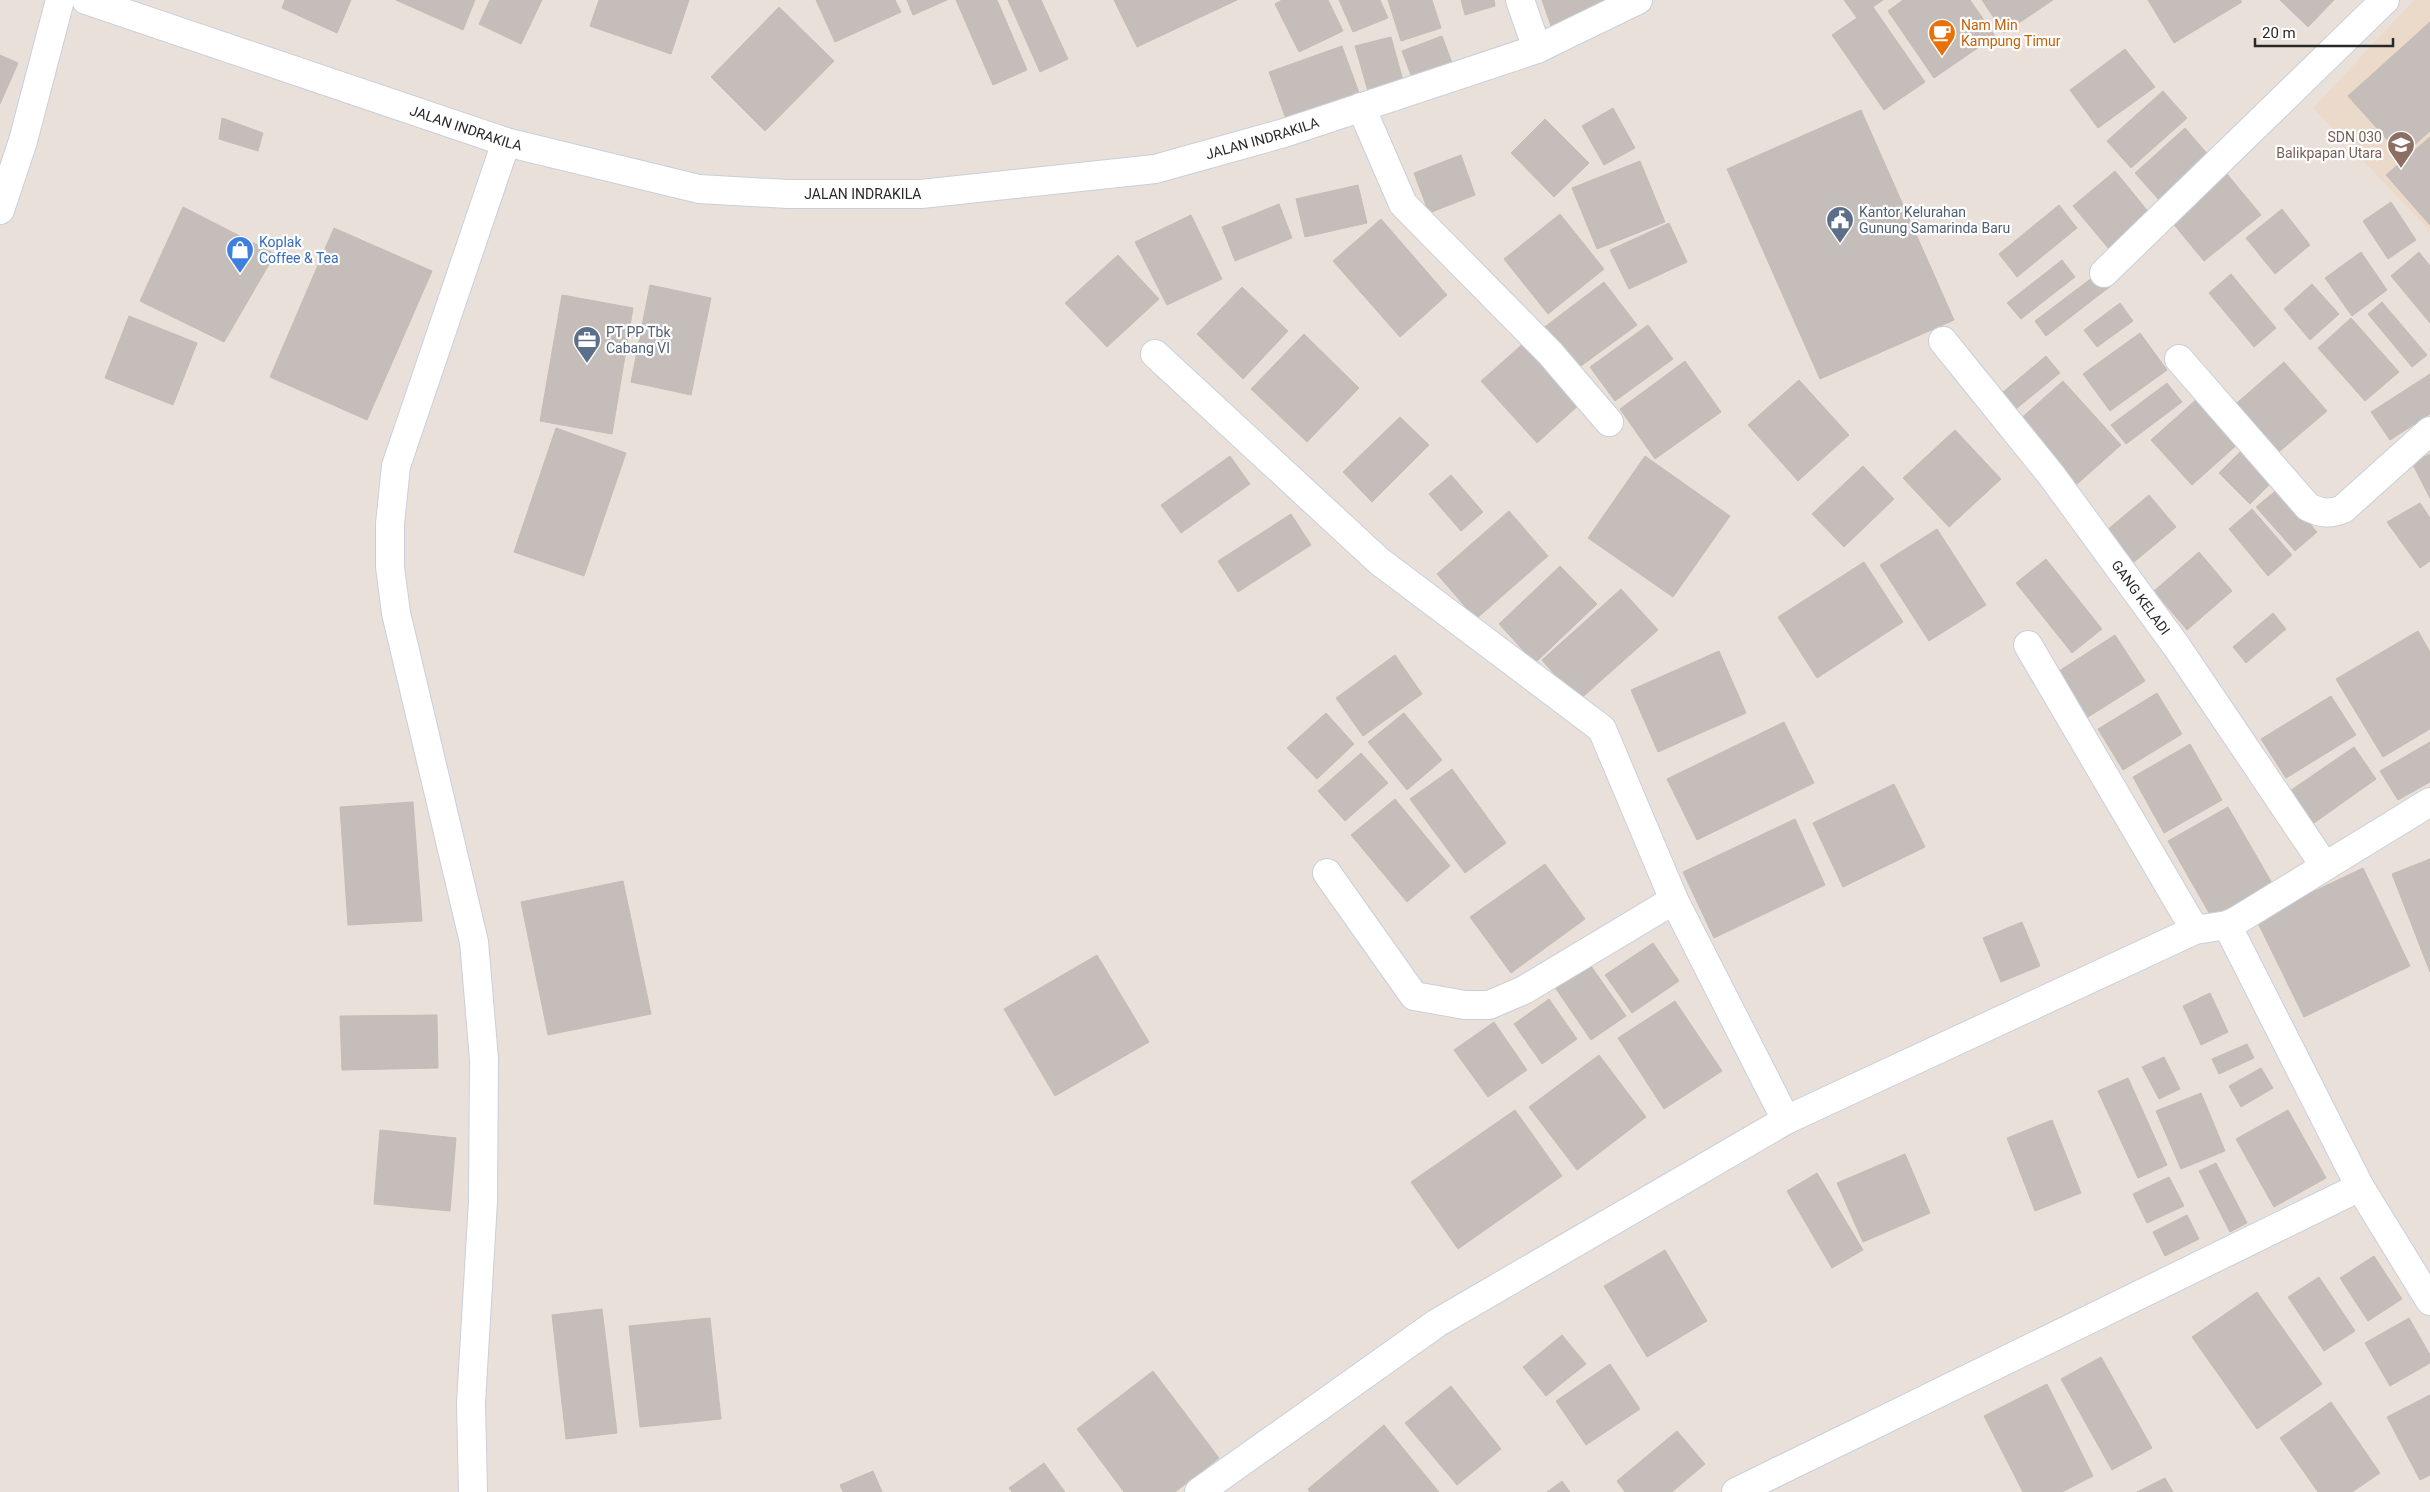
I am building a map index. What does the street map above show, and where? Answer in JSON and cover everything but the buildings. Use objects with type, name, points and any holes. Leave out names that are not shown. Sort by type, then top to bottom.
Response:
[{"type":"street","points":[[0,210],[23,141],[60,0]]},
{"type":"street","name":"JALAN INDRAKILA","points":[[86,0],[506,142],[699,189],[788,194],[921,194],[1155,170],[1284,133],[1537,49],[1638,0]]},
{"type":"street","points":[[1520,0],[1537,49]]},
{"type":"street","points":[[2104,273],[2385,0]]},
{"type":"street","points":[[1361,107],[1403,204],[1550,353],[1609,422]]},
{"type":"street","points":[[473,1492],[471,1403],[483,1201],[484,1059],[477,971],[474,942],[396,613],[390,567],[390,524],[396,466],[506,142]]},
{"type":"street","name":"GANG KELADI","points":[[1943,341],[2052,476],[2154,616],[2324,865]]},
{"type":"street","points":[[1155,354],[1379,561],[1602,729],[1674,900],[1786,1120]]},
{"type":"street","points":[[2179,359],[2308,507],[2320,512],[2332,514],[2343,509],[2430,432]]},
{"type":"street","points":[[2028,644],[2194,930]]},
{"type":"street","points":[[1199,1492],[1437,1323],[1786,1120],[2194,930],[2227,925],[2430,802]]},
{"type":"street","points":[[1327,873],[1414,996],[1465,1005],[1489,1005],[1524,990],[1674,900]]},
{"type":"street","points":[[2227,925],[2360,1187],[2430,1301]]},
{"type":"street","points":[[1736,1492],[2360,1187]]},
{"type":"shaded area","name":"SDN 030 Balikpapan Utara","points":[[2414,0],[2430,0],[2430,231],[2313,108]]},
{"type":"place","name":"Nam Min Kampung Timur","points":[[1942,57]]},
{"type":"place","name":"SDN 030 Balikpapan Utara","points":[[2401,169]]},
{"type":"place","name":"Kantor Kelurahan Gunung Samarinda Baru","points":[[1840,244]]},
{"type":"place","name":"Koplak Coffee & Tea","points":[[240,274]]},
{"type":"place","name":"PT PP Tbk Cabang VI","points":[[587,364]]}]
